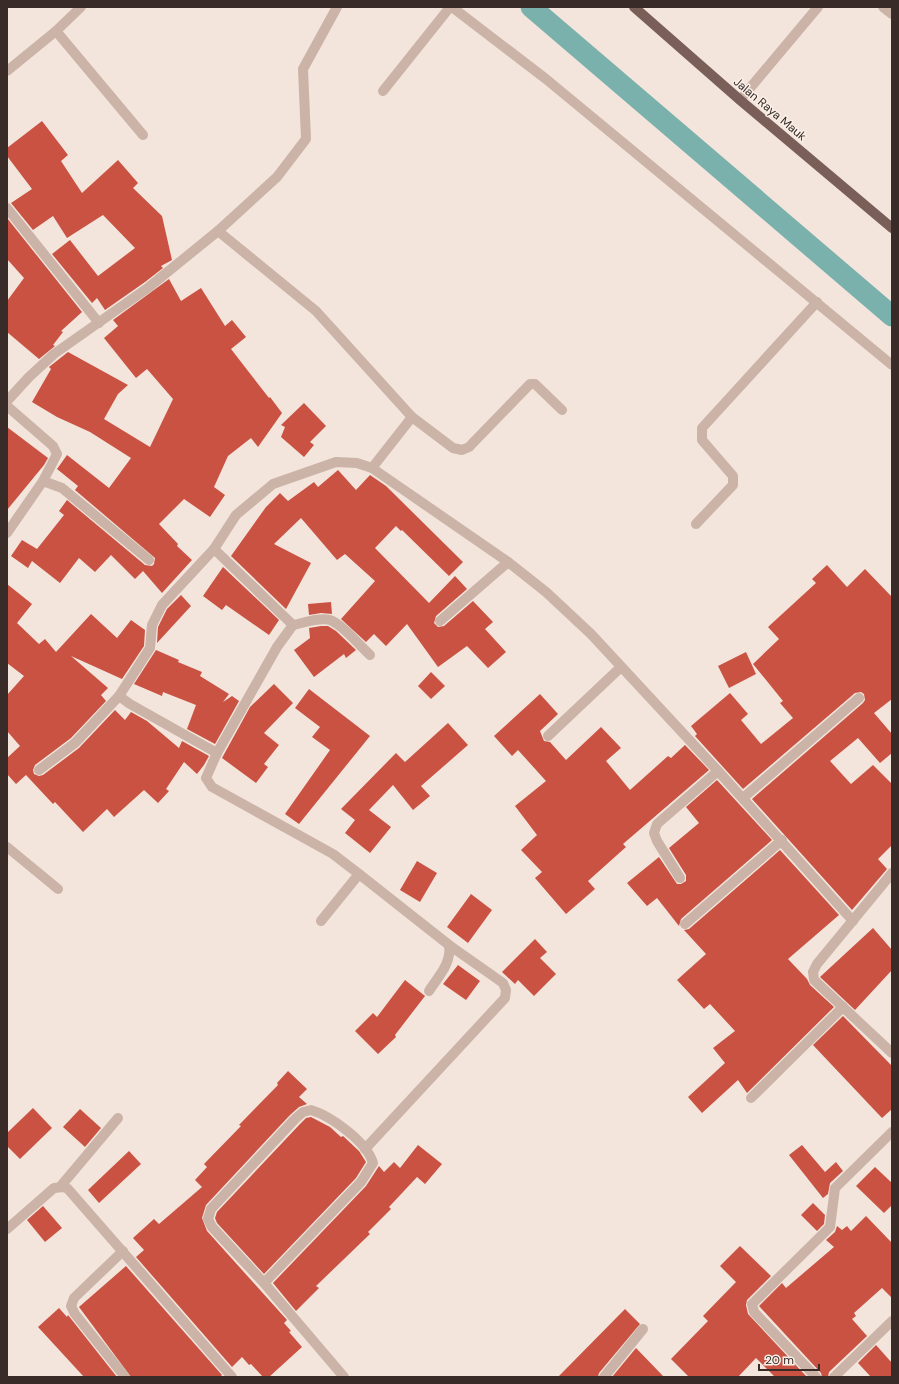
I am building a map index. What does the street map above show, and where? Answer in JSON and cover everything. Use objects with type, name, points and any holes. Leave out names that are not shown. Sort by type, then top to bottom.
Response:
[{"type":"main road","name":"Jalan Raya Mauk","points":[[634,7],[740,100],[892,228]]},
{"type":"street","points":[[7,71],[56,31],[81,7]]},
{"type":"street","points":[[7,401],[29,377],[54,354],[149,288],[218,231],[278,177],[306,139],[303,69],[337,7]]},
{"type":"street","points":[[383,91],[451,7],[546,79],[892,365]]},
{"type":"street","points":[[740,100],[818,7]]},
{"type":"street","points":[[883,7],[892,14]]},
{"type":"street","points":[[56,31],[143,135]]},
{"type":"street","points":[[7,208],[99,323]]},
{"type":"street","points":[[218,231],[316,311],[412,417],[453,448],[462,450],[469,447],[527,386],[535,384],[562,410]]},
{"type":"street","points":[[696,524],[733,485],[734,480],[733,476],[702,440],[702,428],[817,302]]},
{"type":"street","points":[[7,406],[56,449],[57,454],[42,481],[7,533]]},
{"type":"street","points":[[372,468],[412,417]]},
{"type":"street","points":[[39,770],[75,743],[120,696],[150,648],[152,625],[162,605],[214,549],[236,515],[273,484],[336,462],[357,463],[372,468],[508,562],[546,592],[591,634],[782,840],[853,920]]},
{"type":"street","points":[[42,481],[62,488],[149,560]]},
{"type":"street","points":[[214,549],[293,625]]},
{"type":"street","points":[[440,621],[508,562]]},
{"type":"street","points":[[365,1149],[505,998],[506,990],[503,983],[448,945],[334,854],[212,787],[206,778],[217,753],[277,647],[293,625],[318,620],[330,620],[338,625],[370,655]]},
{"type":"street","points":[[548,736],[621,667]]},
{"type":"street","points":[[120,696],[130,704],[217,753]]},
{"type":"street","points":[[743,798],[859,698]]},
{"type":"street","points":[[680,878],[657,841],[654,833],[657,824],[718,771]]},
{"type":"street","points":[[685,924],[782,840]]},
{"type":"street","points":[[7,847],[58,889]]},
{"type":"street","points":[[321,921],[359,874]]},
{"type":"street","points":[[892,874],[853,920],[813,972],[814,980],[892,1053]]},
{"type":"street","points":[[429,991],[448,963],[450,951],[448,945]]},
{"type":"street","points":[[751,1098],[843,1007]]},
{"type":"street","points":[[264,1283],[369,1171],[373,1163],[370,1154],[343,1127],[317,1111],[311,1110],[302,1112],[211,1209],[208,1219],[212,1228],[264,1283],[344,1377]]},
{"type":"street","points":[[7,1229],[54,1188],[60,1186],[118,1118]]},
{"type":"street","points":[[816,1377],[754,1312],[752,1304],[830,1227],[835,1188],[892,1132]]},
{"type":"street","points":[[60,1186],[68,1189],[232,1377]]},
{"type":"street","points":[[123,1251],[74,1298],[71,1306],[75,1314],[125,1377]]},
{"type":"street","points":[[834,1377],[892,1321]]},
{"type":"street","points":[[604,1377],[643,1329]]},
{"type":"building","points":[[42,121],[68,155],[61,161],[82,193],[118,160],[138,183],[133,188],[162,216],[172,260],[161,266],[163,268],[105,310],[97,298],[92,303],[52,254],[70,240],[98,276],[135,248],[103,215],[67,238],[53,216],[33,230],[11,203],[32,189],[7,156],[7,148]]},
{"type":"building","points":[[7,218],[82,312],[61,331],[63,332],[53,345],[55,346],[39,359],[7,332],[7,301],[24,278],[7,259]]},
{"type":"building","points":[[169,279],[181,301],[201,288],[225,326],[232,320],[246,337],[231,349],[282,413],[258,447],[251,438],[228,456],[214,487],[225,495],[210,517],[184,499],[159,524],[178,544],[177,546],[192,560],[162,593],[143,571],[135,579],[111,555],[95,572],[79,558],[60,583],[32,561],[28,568],[11,556],[22,540],[37,549],[64,515],[59,511],[67,500],[145,565],[152,566],[155,558],[75,490],[78,486],[57,469],[67,455],[109,488],[131,458],[90,432],[57,417],[32,402],[51,369],[49,367],[68,352],[128,385],[118,394],[104,419],[150,447],[173,399],[147,369],[136,378],[104,338],[118,326],[113,320]]},
{"type":"building","points":[[304,403],[326,426],[310,442],[314,445],[304,457],[281,437],[285,427],[281,425]]},
{"type":"building","points":[[7,427],[48,458],[7,510]]},
{"type":"building","points":[[338,470],[356,490],[370,475],[386,486],[463,562],[449,576],[402,530],[401,531],[396,526],[375,548],[429,603],[455,576],[467,589],[436,616],[434,623],[438,627],[444,626],[473,601],[493,622],[485,629],[506,652],[488,668],[467,646],[438,667],[407,624],[386,646],[374,634],[366,642],[341,619],[375,581],[345,554],[337,560],[301,518],[274,544],[311,563],[286,609],[231,556],[266,507],[280,493],[288,501],[314,482],[318,487]]},
{"type":"building","points":[[827,565],[847,587],[865,569],[892,597],[892,699],[874,713],[892,734],[892,753],[880,763],[858,738],[830,761],[851,784],[873,765],[892,784],[892,845],[878,859],[887,869],[852,910],[752,799],[863,703],[865,700],[864,694],[861,692],[855,693],[743,789],[695,736],[697,734],[691,726],[730,693],[748,714],[741,720],[761,744],[793,718],[780,703],[783,701],[753,664],[779,639],[768,627],[816,583],[812,579]]},
{"type":"building","points":[[223,567],[279,620],[269,635],[226,605],[222,610],[203,596]]},
{"type":"building","points":[[7,584],[32,604],[17,623],[39,644],[45,639],[56,652],[91,614],[117,638],[131,620],[145,630],[144,646],[122,679],[71,656],[108,688],[101,695],[106,701],[71,738],[35,765],[33,770],[34,774],[39,776],[43,775],[79,748],[115,710],[125,720],[131,712],[147,721],[179,748],[182,741],[209,756],[197,774],[184,762],[166,789],[169,791],[158,803],[144,790],[114,817],[107,809],[83,832],[55,802],[53,804],[26,775],[16,784],[7,774],[7,758],[20,746],[7,731],[7,695],[24,676],[7,663]]},
{"type":"building","points":[[181,595],[191,606],[157,643],[158,627],[167,609]]},
{"type":"building","points":[[331,602],[332,614],[321,613],[309,615],[308,604]]},
{"type":"building","points":[[328,626],[336,631],[356,650],[346,658],[344,654],[314,677],[294,650],[310,638],[309,628]]},
{"type":"building","points":[[156,650],[179,660],[178,662],[202,672],[200,676],[229,694],[223,702],[232,696],[239,701],[215,744],[187,729],[196,705],[163,692],[162,696],[134,684]]},
{"type":"building","points":[[746,652],[756,674],[729,688],[718,666]]},
{"type":"building","points":[[431,672],[445,686],[431,699],[418,686]]},
{"type":"building","points":[[274,684],[293,703],[264,733],[279,745],[264,764],[268,767],[256,783],[222,758],[250,707]]},
{"type":"building","points":[[309,689],[370,736],[299,824],[285,814],[330,750],[312,737],[320,727],[295,708]]},
{"type":"building","points":[[540,694],[558,714],[540,731],[544,741],[550,742],[566,760],[601,727],[621,748],[606,761],[630,790],[668,756],[671,758],[685,745],[709,770],[623,844],[626,847],[588,881],[595,889],[566,914],[535,878],[542,872],[521,850],[537,835],[515,806],[546,781],[518,750],[512,756],[494,736]]},
{"type":"building","points":[[448,723],[468,745],[421,786],[430,796],[413,810],[393,785],[369,810],[391,827],[370,853],[345,833],[355,820],[341,809],[396,753],[405,762]]},
{"type":"building","points":[[717,780],[772,840],[681,919],[679,926],[657,898],[647,906],[627,883],[659,857],[677,884],[681,884],[686,881],[686,875],[669,848],[699,823],[686,807]]},
{"type":"building","points":[[780,850],[839,915],[788,959],[807,979],[810,985],[834,1007],[747,1093],[738,1080],[702,1113],[688,1097],[725,1063],[713,1048],[735,1031],[710,1004],[704,1009],[677,980],[706,954],[684,930],[689,929]]},
{"type":"building","points":[[417,861],[437,873],[420,902],[400,890]]},
{"type":"building","points":[[471,894],[492,910],[468,943],[447,927]]},
{"type":"building","points":[[873,928],[892,950],[892,970],[855,1010],[820,977]]},
{"type":"building","points":[[535,939],[547,952],[540,958],[556,974],[534,996],[518,980],[515,984],[502,972]]},
{"type":"building","points":[[458,965],[480,981],[466,1000],[443,984]]},
{"type":"building","points":[[405,980],[425,996],[395,1035],[396,1037],[378,1054],[355,1031],[373,1013],[377,1017]]},
{"type":"building","points":[[843,1016],[892,1066],[892,1109],[882,1118],[813,1045]]},
{"type":"building","points":[[288,1071],[307,1089],[299,1097],[307,1104],[299,1107],[290,1115],[206,1205],[202,1218],[207,1231],[287,1320],[284,1323],[291,1331],[289,1332],[302,1347],[269,1377],[263,1377],[242,1357],[232,1367],[136,1257],[144,1250],[133,1238],[154,1219],[159,1224],[202,1187],[195,1180],[207,1167],[204,1164],[241,1126],[239,1125],[278,1085],[277,1083]]},
{"type":"building","points":[[33,1108],[52,1128],[20,1159],[7,1146],[7,1133]]},
{"type":"building","points":[[80,1109],[101,1128],[85,1147],[63,1127]]},
{"type":"building","points":[[311,1117],[330,1127],[341,1137],[343,1136],[359,1151],[366,1162],[356,1178],[264,1274],[217,1223],[215,1218],[217,1212],[300,1124],[306,1118]]},
{"type":"building","points":[[418,1145],[442,1164],[425,1184],[417,1177],[389,1207],[391,1209],[368,1232],[370,1234],[316,1286],[319,1288],[296,1311],[273,1283],[366,1186],[379,1166],[384,1172],[394,1162],[400,1168]]},
{"type":"building","points":[[802,1145],[825,1172],[836,1162],[843,1171],[830,1183],[828,1194],[823,1198],[789,1155]]},
{"type":"building","points":[[129,1151],[141,1164],[99,1203],[88,1190]]},
{"type":"building","points":[[875,1167],[892,1183],[892,1205],[884,1213],[856,1186]]},
{"type":"building","points":[[813,1203],[825,1215],[824,1224],[817,1231],[801,1215]]},
{"type":"building","points":[[43,1206],[62,1228],[45,1242],[27,1220]]},
{"type":"building","points":[[866,1216],[892,1243],[892,1298],[882,1288],[854,1313],[856,1316],[852,1319],[867,1336],[829,1372],[828,1377],[822,1377],[821,1373],[759,1306],[782,1283],[786,1288],[834,1247],[826,1240],[835,1232],[837,1226],[842,1230],[847,1226],[851,1231]]},
{"type":"building","points":[[740,1246],[771,1276],[747,1300],[746,1305],[748,1314],[807,1377],[775,1377],[756,1358],[738,1377],[689,1377],[671,1359],[708,1321],[703,1316],[736,1282],[720,1266]]},
{"type":"building","points":[[126,1266],[222,1375],[220,1377],[131,1377],[79,1307]]},
{"type":"building","points":[[59,1308],[67,1317],[68,1315],[117,1377],[84,1377],[38,1327]]},
{"type":"building","points":[[625,1309],[640,1324],[599,1373],[598,1377],[558,1377]]},
{"type":"building","points":[[876,1345],[892,1363],[892,1377],[871,1377],[858,1363]]},
{"type":"building","points":[[636,1348],[664,1377],[612,1377]]},
{"type":"waterway","points":[[531,7],[892,316]]}]
